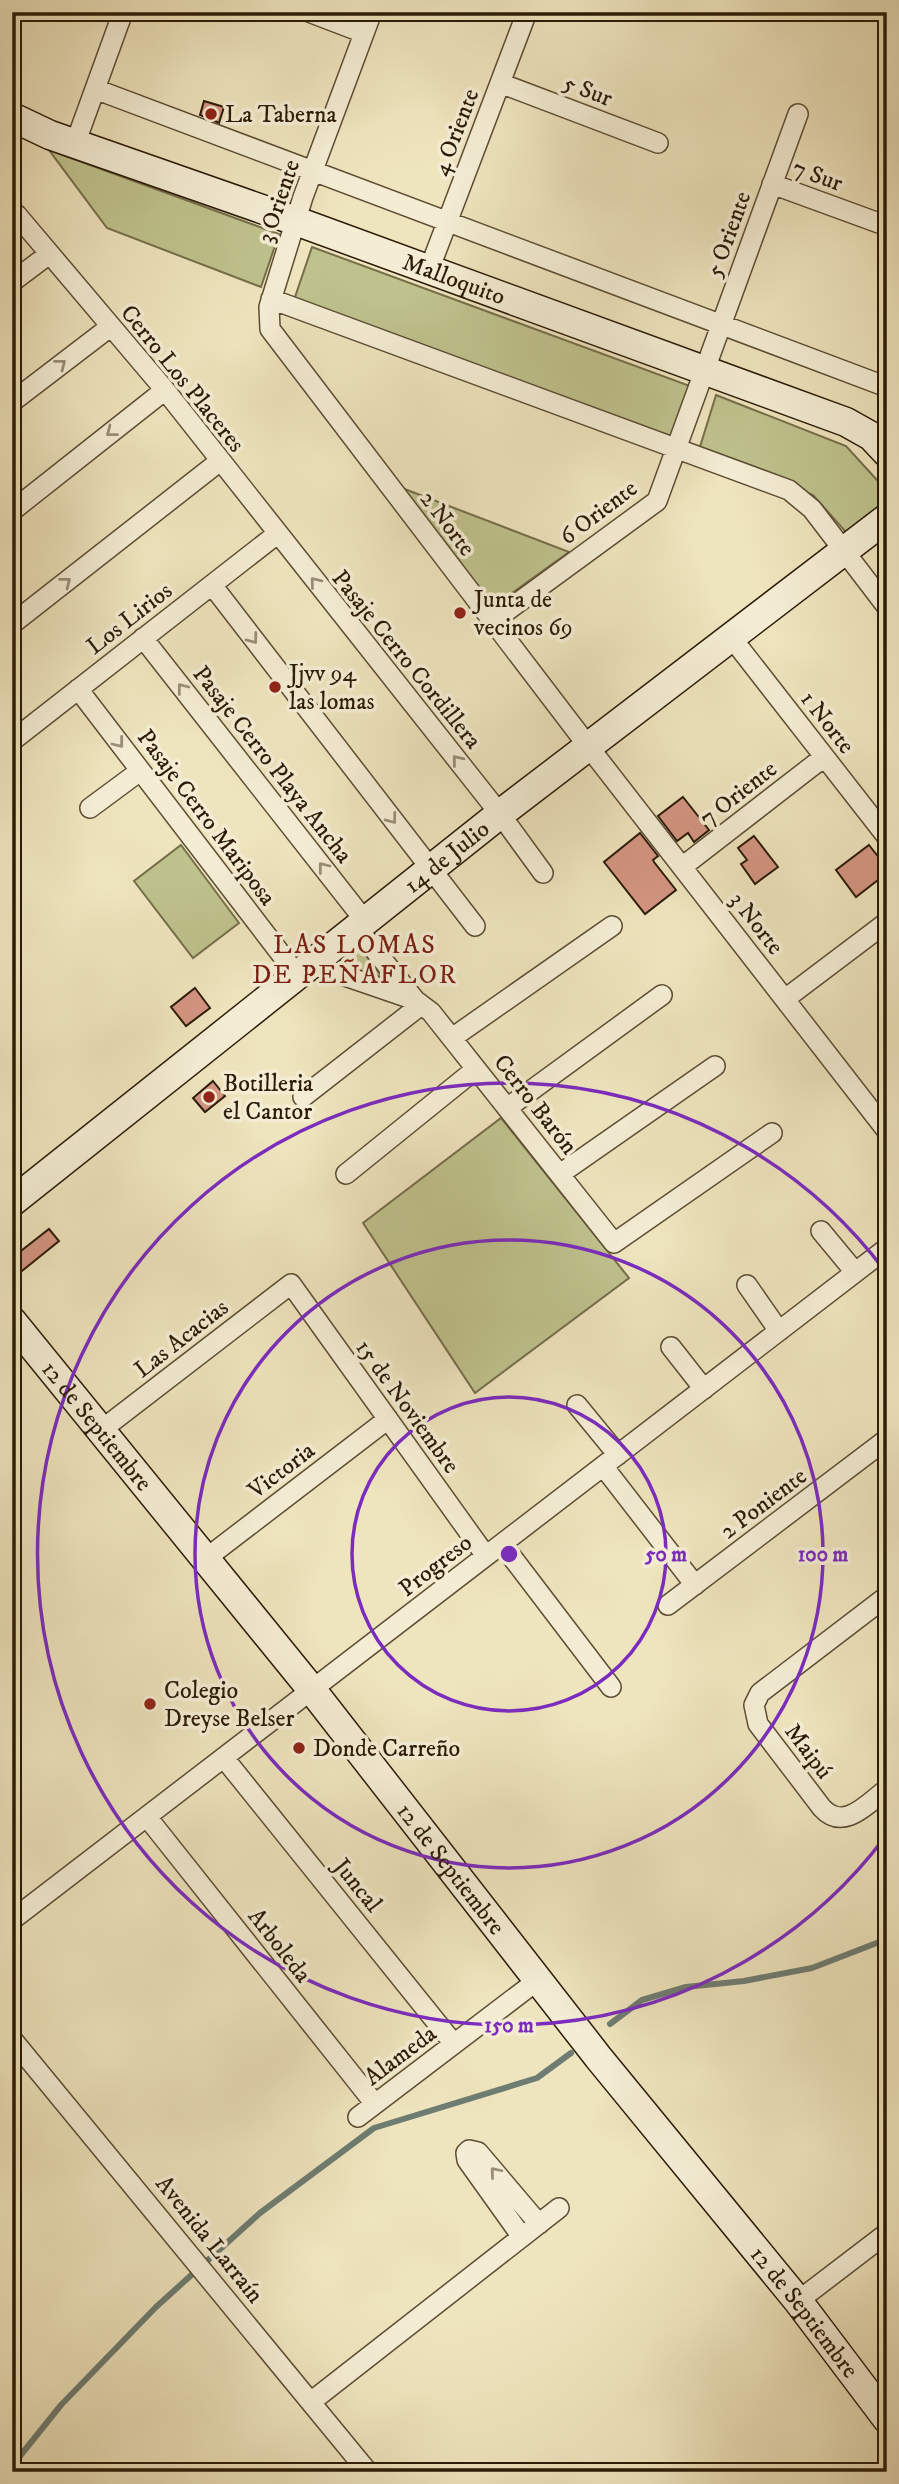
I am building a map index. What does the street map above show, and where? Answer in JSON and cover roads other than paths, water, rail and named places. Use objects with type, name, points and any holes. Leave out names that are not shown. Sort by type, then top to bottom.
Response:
[{"type":"street","points":[[75,144],[122,12]]},
{"type":"street","points":[[309,12],[364,33]]},
{"type":"street","name":"3 Oriente","points":[[270,330],[269,307],[296,221],[372,12]]},
{"type":"street","name":"4 Oriente","points":[[429,270],[527,12]]},
{"type":"street","name":"5 Sur","points":[[500,83],[658,143]]},
{"type":"street","points":[[95,89],[887,387]]},
{"type":"street","name":"5 Oriente","points":[[704,370],[798,114]]},
{"type":"street","name":"Malloquito","points":[[12,117],[50,135],[296,221],[846,422],[871,436],[887,453]]},
{"type":"street","name":"7 Sur","points":[[772,184],[887,226]]},
{"type":"street","name":"Cerro Los Placeres","points":[[17,215],[164,390],[277,534]]},
{"type":"street","points":[[12,282],[48,254]]},
{"type":"street","points":[[271,299],[780,486],[798,495],[812,509],[887,607]]},
{"type":"street","points":[[12,402],[110,327]]},
{"type":"street","name":"2 Norte","points":[[270,330],[588,746]]},
{"type":"street","name":"6 Oriente","points":[[493,621],[657,501],[704,370]]},
{"type":"street","points":[[12,511],[164,390]]},
{"type":"street","points":[[12,624],[220,461]]},
{"type":"street","name":"14 de Julio","points":[[12,1202],[500,814],[887,518]]},
{"type":"street","name":"Los Lirios","points":[[17,729],[78,689],[277,534]]},
{"type":"street","name":"Pasaje Cerro Cordillera","points":[[277,534],[500,814],[543,873]]},
{"type":"street","points":[[212,585],[475,926]]},
{"type":"street","name":"1 Norte","points":[[731,637],[887,837]]},
{"type":"street","name":"Pasaje Cerro Playa Ancha","points":[[143,638],[361,924]]},
{"type":"street","name":"Pasaje Cerro Mariposa","points":[[78,689],[140,771],[304,970]]},
{"type":"street","name":"3 Norte","points":[[588,746],[887,1131]]},
{"type":"street","name":"7 Oriente","points":[[682,867],[824,757]]},
{"type":"street","points":[[90,808],[140,771]]},
{"type":"street","points":[[785,999],[887,922]]},
{"type":"street","name":"Cerro Barón","points":[[361,924],[418,1002],[432,1012],[614,1243],[772,1133]]},
{"type":"street","points":[[452,1038],[612,926]]},
{"type":"street","name":"Cerro Barón","points":[[304,970],[418,1002]]},
{"type":"street","points":[[507,1108],[662,996]]},
{"type":"street","points":[[303,1097],[418,1002]]},
{"type":"street","points":[[560,1174],[715,1066]]},
{"type":"street","points":[[346,1174],[476,1069]]},
{"type":"street","points":[[821,1231],[855,1272]]},
{"type":"street","name":"Progreso","points":[[12,1920],[887,1248]]},
{"type":"street","name":"15 de Noviembre","points":[[291,1284],[486,1556]]},
{"type":"street","name":"Las Acacias","points":[[100,1431],[291,1284]]},
{"type":"street","points":[[747,1285],[779,1331]]},
{"type":"street","name":"12 de Septiembre","points":[[12,1321],[312,1690],[598,2057],[798,2301],[887,2419]]},
{"type":"street","points":[[671,1347],[704,1389]]},
{"type":"street","points":[[577,1405],[610,1461],[695,1585]]},
{"type":"street","name":"Victoria","points":[[204,1560],[388,1419]]},
{"type":"street","name":"2 Poniente","points":[[668,1605],[887,1439]]},
{"type":"street","points":[[502,1544],[611,1687]]},
{"type":"street","name":"Maipú","points":[[887,1596],[760,1693],[754,1705],[758,1724],[831,1816],[850,1816],[887,1789]]},
{"type":"street","name":"Juncal","points":[[224,1758],[454,2044]]},
{"type":"street","name":"Arboleda","points":[[147,1817],[375,2104]]},
{"type":"street","name":"Alameda","points":[[358,2117],[538,1980]]},
{"type":"street","name":"Avenida Larraín","points":[[12,2039],[368,2472]]},
{"type":"street","points":[[522,2237],[467,2160],[466,2153],[469,2150],[478,2152],[539,2224]]},
{"type":"street","points":[[312,2401],[559,2208]]},
{"type":"street","points":[[798,2301],[887,2233]]},
{"type":"waterway","points":[[610,2024],[642,2000],[686,1987],[744,1981],[812,1968],[887,1939]]},
{"type":"waterway","points":[[12,2466],[61,2405],[156,2307],[260,2213],[374,2128],[537,2078],[571,2053]]},
{"type":"place","name":"La Taberna","points":[[211,114]]},
{"type":"place","name":"Junta de vecinos 69","points":[[460,613]]},
{"type":"place","name":"Jjvv 94 las lomas","points":[[275,687]]},
{"type":"place","name":"Botilleria el Cantor","points":[[209,1097]]},
{"type":"place","name":"Colegio Dreyse Belser","points":[[150,1704]]},
{"type":"place","name":"Donde Carreño","points":[[299,1748]]},
{"type":"district","name":"LAS LOMAS DE PEÑAFLOR","points":[[355,959]]}]
